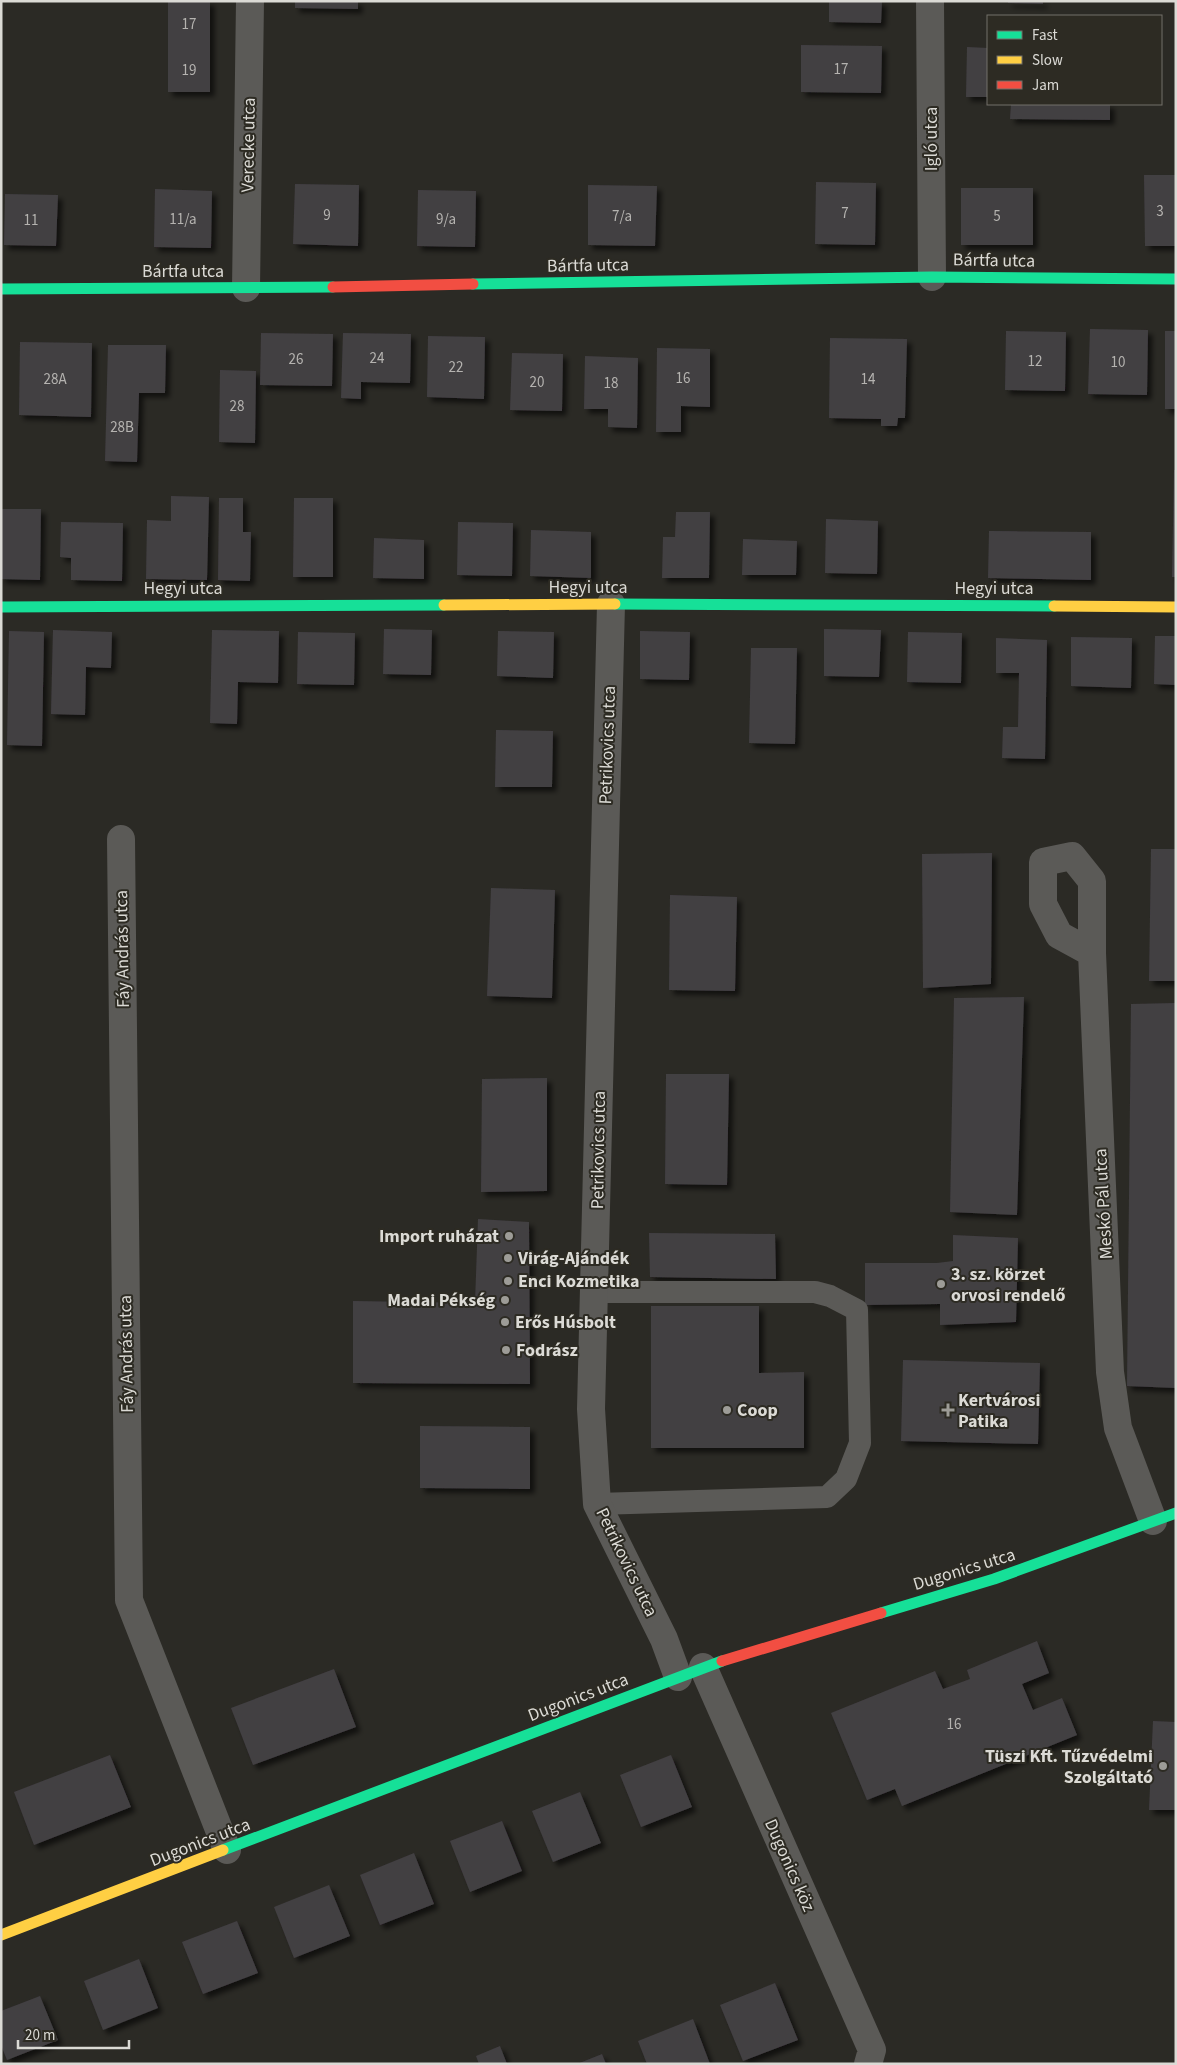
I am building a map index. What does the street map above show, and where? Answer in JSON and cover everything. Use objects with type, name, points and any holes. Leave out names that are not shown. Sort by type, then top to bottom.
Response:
[{"type":"street","name":"Verecke utca","points":[[246,288],[250,1]]},
{"type":"street","name":"Igló utca","points":[[930,1],[932,277]]},
{"type":"street","name":"Bártfa utca","points":[[1,289],[246,288],[932,277],[1176,280]]},
{"type":"street","name":"Hegyi utca","points":[[1,607],[611,604],[1176,607]]},
{"type":"street","name":"Petrikovics utca","points":[[611,604],[591,1409],[597,1504],[664,1640],[691,1672]]},
{"type":"street","name":"Fáy András utca","points":[[121,839],[129,1600],[227,1850]]},
{"type":"street","name":"Meskó Pál utca","points":[[1092,953],[1058,936],[1042,904],[1043,862],[1072,856],[1092,881],[1092,953],[1110,1372],[1118,1428],[1164,1517]]},
{"type":"street","name":"Dugonics utca","points":[[1,1935],[691,1672],[994,1579],[1164,1517]]},
{"type":"street","name":"Dugonics köz","points":[[691,1672],[872,2050],[868,2064]]},
{"type":"lane","points":[[594,1292],[815,1292],[830,1296],[857,1310],[860,1443],[846,1479],[827,1497],[597,1504]]},
{"type":"building","points":[[168,1],[210,1],[210,92],[168,92]]},
{"type":"building","points":[[295,1],[358,1],[358,9],[295,8]]},
{"type":"building","points":[[829,1],[882,1],[881,23],[829,22]]},
{"type":"building","points":[[1008,1],[1043,1],[1043,4],[1008,3]]},
{"type":"building","points":[[801,45],[882,46],[881,93],[801,92]]},
{"type":"building","points":[[967,47],[987,48],[987,97],[966,97]]},
{"type":"building","points":[[1011,105],[1110,105],[1110,120],[1010,119]]},
{"type":"building","points":[[1144,175],[1176,175],[1176,246],[1145,246]]},
{"type":"building","points":[[816,182],[876,183],[875,245],[815,244]]},
{"type":"building","points":[[295,184],[359,185],[358,246],[293,244]]},
{"type":"building","points":[[588,185],[657,186],[655,246],[588,245]]},
{"type":"building","points":[[961,188],[1033,188],[1033,245],[961,245]]},
{"type":"building","points":[[155,189],[212,191],[211,248],[154,247]]},
{"type":"building","points":[[418,190],[476,191],[475,247],[417,246]]},
{"type":"building","points":[[5,194],[58,195],[56,246],[4,245]]},
{"type":"building","points":[[1090,329],[1148,330],[1147,395],[1088,394]]},
{"type":"building","points":[[1006,331],[1066,332],[1065,391],[1005,390]]},
{"type":"building","points":[[1165,331],[1176,331],[1176,409],[1165,409]]},
{"type":"building","points":[[261,333],[333,334],[332,386],[260,385]]},
{"type":"building","points":[[343,333],[411,334],[410,383],[361,382],[361,399],[341,398]]},
{"type":"building","points":[[428,336],[485,337],[484,399],[427,397]]},
{"type":"building","points":[[830,338],[907,339],[905,418],[898,418],[897,426],[881,426],[881,419],[829,418]]},
{"type":"building","points":[[20,342],[92,343],[91,417],[19,415]]},
{"type":"building","points":[[108,345],[166,345],[165,393],[139,393],[137,462],[105,461]]},
{"type":"building","points":[[657,348],[710,349],[710,407],[681,406],[681,432],[656,432]]},
{"type":"building","points":[[512,353],[563,354],[562,411],[510,410]]},
{"type":"building","points":[[585,356],[638,358],[637,428],[608,427],[608,409],[584,409]]},
{"type":"building","points":[[220,370],[256,371],[255,443],[219,442]]},
{"type":"building","points":[[1174,470],[1176,470],[1176,577],[1172,577]]},
{"type":"building","points":[[171,496],[209,497],[207,580],[146,579],[147,520],[171,521]]},
{"type":"building","points":[[219,498],[243,498],[243,532],[251,532],[250,581],[218,580]]},
{"type":"building","points":[[294,498],[333,498],[333,577],[293,577]]},
{"type":"building","points":[[1,509],[41,509],[40,580],[1,579]]},
{"type":"building","points":[[676,512],[710,512],[709,578],[662,578],[663,537],[675,537]]},
{"type":"building","points":[[826,519],[878,521],[877,574],[825,573]]},
{"type":"building","points":[[61,522],[123,523],[122,581],[71,580],[71,558],[60,557]]},
{"type":"building","points":[[458,522],[513,523],[512,576],[457,575]]},
{"type":"building","points":[[531,530],[591,532],[591,578],[530,576]]},
{"type":"building","points":[[989,531],[1091,532],[1091,580],[988,578]]},
{"type":"building","points":[[374,538],[424,540],[424,579],[373,578]]},
{"type":"building","points":[[743,539],[797,541],[796,575],[742,575]]},
{"type":"building","points":[[384,629],[432,630],[431,675],[383,674]]},
{"type":"building","points":[[824,629],[881,630],[879,677],[824,676]]},
{"type":"building","points":[[53,630],[112,632],[111,668],[86,667],[85,715],[51,714]]},
{"type":"building","points":[[212,630],[279,631],[278,683],[238,682],[237,724],[210,723]]},
{"type":"building","points":[[9,631],[44,632],[42,746],[7,745]]},
{"type":"building","points":[[498,631],[554,632],[553,678],[497,676]]},
{"type":"building","points":[[640,631],[690,632],[689,680],[640,679]]},
{"type":"building","points":[[298,632],[355,633],[354,685],[297,684]]},
{"type":"building","points":[[908,632],[962,633],[961,683],[907,682]]},
{"type":"building","points":[[1155,636],[1176,636],[1176,685],[1154,684]]},
{"type":"building","points":[[1071,637],[1132,638],[1131,688],[1071,686]]},
{"type":"building","points":[[996,638],[1047,640],[1045,759],[1002,758],[1003,727],[1018,727],[1019,673],[996,673]]},
{"type":"building","points":[[751,648],[797,648],[795,744],[749,743]]},
{"type":"building","points":[[496,730],[553,731],[552,787],[495,787]]},
{"type":"building","points":[[1151,849],[1176,849],[1176,981],[1149,981]]},
{"type":"building","points":[[992,853],[991,984],[923,988],[922,854]]},
{"type":"building","points":[[491,888],[555,890],[552,998],[487,996]]},
{"type":"building","points":[[670,895],[737,897],[735,991],[669,990]]},
{"type":"building","points":[[1024,997],[1017,1215],[950,1212],[954,998]]},
{"type":"building","points":[[1176,1003],[1176,1388],[1127,1386],[1131,1004]]},
{"type":"building","points":[[666,1074],[729,1074],[727,1185],[665,1184]]},
{"type":"building","points":[[547,1078],[547,1191],[481,1192],[482,1079]]},
{"type":"building","points":[[478,1219],[529,1222],[530,1384],[353,1383],[353,1301],[475,1303]]},
{"type":"building","points":[[649,1233],[775,1234],[776,1279],[650,1277]]},
{"type":"building","name":"3. sz. körzet orvosi rendelő","points":[[953,1235],[1018,1238],[1016,1322],[940,1325],[940,1304],[865,1305],[865,1263],[937,1263],[953,1261]]},
{"type":"building","name":"Coop","points":[[651,1306],[759,1306],[759,1373],[804,1372],[804,1448],[651,1448]]},
{"type":"building","points":[[903,1360],[1040,1363],[1038,1444],[901,1441]]},
{"type":"building","points":[[420,1426],[530,1427],[530,1489],[420,1488]]},
{"type":"building","points":[[1037,1641],[1049,1673],[1022,1684],[1033,1710],[1062,1698],[1077,1735],[902,1806],[895,1789],[867,1800],[831,1713],[935,1671],[943,1689],[970,1679],[967,1670]]},
{"type":"building","points":[[334,1669],[356,1727],[253,1765],[231,1708]]},
{"type":"building","name":"Tüszi Kft. Tűzvédelmi Szolgáltató","points":[[1153,1721],[1176,1722],[1176,1810],[1149,1810]]},
{"type":"building","points":[[110,1755],[131,1807],[34,1845],[14,1792]]},
{"type":"building","points":[[671,1755],[692,1807],[641,1827],[620,1775]]},
{"type":"building","points":[[580,1792],[601,1843],[553,1862],[532,1811]]},
{"type":"building","points":[[502,1821],[522,1871],[470,1892],[450,1841]]},
{"type":"building","points":[[414,1853],[434,1904],[380,1925],[360,1875]]},
{"type":"building","points":[[329,1885],[350,1936],[294,1958],[274,1907]]},
{"type":"building","points":[[237,1921],[258,1973],[203,1994],[182,1942]]},
{"type":"building","points":[[139,1959],[158,2008],[103,2030],[84,1981]]},
{"type":"building","points":[[775,1983],[798,2040],[743,2061],[720,2005]]},
{"type":"building","points":[[40,1996],[58,2040],[7,2060],[1,2045],[1,2011]]},
{"type":"building","points":[[693,2019],[710,2064],[647,2064],[638,2041]]},
{"type":"building","points":[[500,2046],[507,2064],[479,2064],[476,2056]]},
{"type":"building","points":[[602,2054],[606,2064],[577,2064]]},
{"type":"traffic: fast","points":[[473,284],[932,277],[1176,279]]},
{"type":"traffic: fast","points":[[1,289],[333,287]]},
{"type":"traffic: fast","points":[[615,604],[1054,606]]},
{"type":"traffic: fast","points":[[1,607],[444,605]]},
{"type":"traffic: fast","points":[[881,1613],[994,1579],[1176,1513]]},
{"type":"traffic: fast","points":[[223,1850],[722,1661]]},
{"type":"traffic: slow","points":[[444,605],[615,604]]},
{"type":"traffic: slow","points":[[1054,606],[1176,607]]},
{"type":"traffic: slow","points":[[1,1935],[223,1850]]},
{"type":"traffic: jam","points":[[333,287],[473,284]]},
{"type":"traffic: jam","points":[[722,1661],[881,1613]]},
{"type":"place","name":"Import ruházat","points":[[509,1236]]},
{"type":"place","name":"Virág-Ajándék","points":[[508,1258]]},
{"type":"place","name":"Enci Kozmetika","points":[[508,1281]]},
{"type":"place","name":"3. sz. körzet orvosi rendelő","points":[[941,1284]]},
{"type":"place","name":"Madai Pékség","points":[[505,1300]]},
{"type":"place","name":"Erős Húsbolt","points":[[505,1322]]},
{"type":"place","name":"Fodrász","points":[[506,1350]]},
{"type":"place","name":"Coop","points":[[727,1410]]},
{"type":"place","name":"Kertvárosi Patika","points":[[948,1410]]},
{"type":"place","name":"Tüszi Kft. Tűzvédelmi Szolgáltató","points":[[1163,1766]]}]
